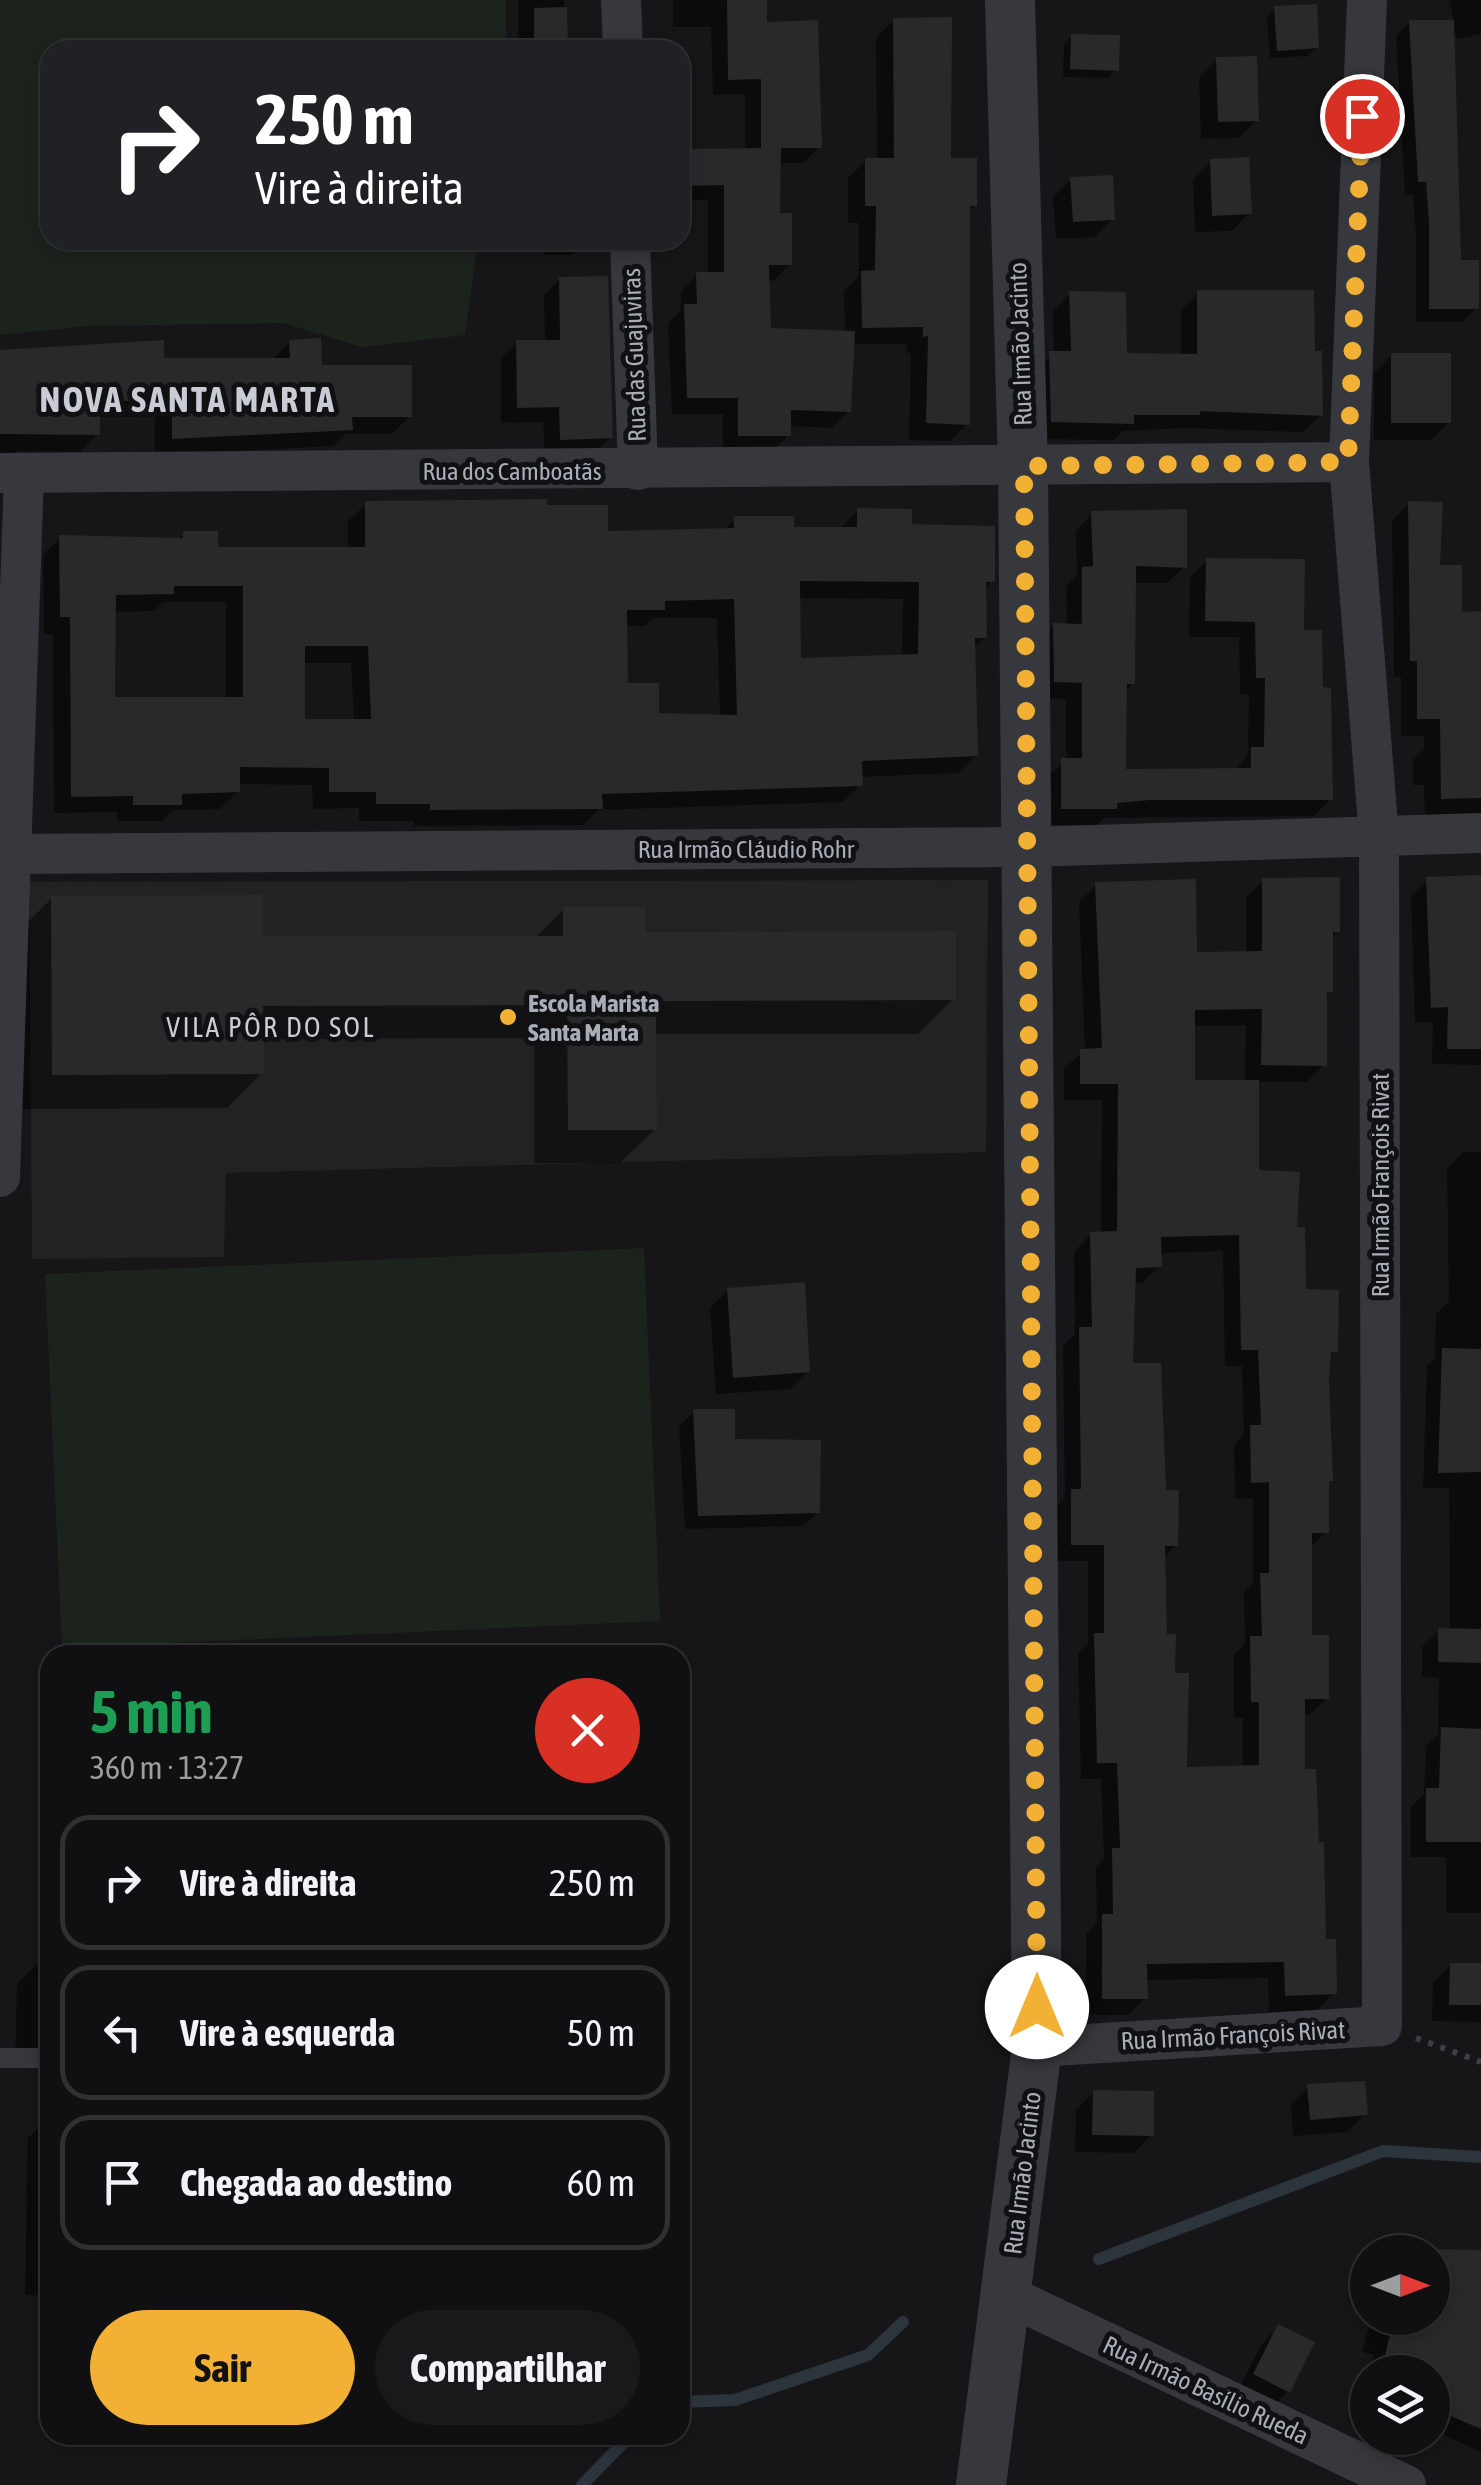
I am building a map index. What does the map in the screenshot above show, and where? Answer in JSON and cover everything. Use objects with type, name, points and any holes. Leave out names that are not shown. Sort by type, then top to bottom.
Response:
[{"type":"street","points":[[621,0],[622,40]]},
{"type":"street","name":"Rua Irmão Jacinto","points":[[981,2485],[1037,2046],[1024,466],[1010,0]]},
{"type":"street","name":"Rua Irmão François Rivat","points":[[1037,2046],[1382,2026],[1380,837],[1348,462],[1367,0]]},
{"type":"street","name":"Rua das Guajuviras","points":[[630,250],[638,470]]},
{"type":"street","name":"Rua dos Camboatãs","points":[[12,474],[1348,462]]},
{"type":"street","points":[[0,1178],[11,854],[12,474]]},
{"type":"street","name":"Rua Irmão Cláudio Rohr","points":[[11,854],[1027,848],[1481,834]]},
{"type":"street","name":"Rua Irmão Basílio Rueda","points":[[1007,2295],[1406,2485]]},
{"type":"lane","points":[[0,2058],[40,2058]]},
{"type":"path","points":[[1382,2026],[1481,2062]]},
{"type":"shaded area","points":[[0,0],[506,0],[506,40],[40,40],[40,250],[477,250],[465,335],[362,347],[283,323],[88,326],[0,335]]},
{"type":"shaded area","name":"Escola Marista Santa Marta","points":[[988,880],[986,1152],[226,1173],[224,1257],[32,1259],[29,882]]},
{"type":"shaded area","points":[[644,1248],[660,1621],[62,1645],[45,1274]]},
{"type":"building","points":[[727,0],[767,0],[767,22],[818,20],[822,148],[781,148],[780,213],[792,213],[792,265],[769,265],[771,328],[855,331],[851,412],[791,410],[791,436],[738,436],[738,398],[687,398],[684,304],[697,304],[696,272],[724,272],[724,185],[690,186],[690,149],[767,148],[761,148],[761,79],[728,80]]},
{"type":"building","points":[[1317,4],[1319,48],[1277,51],[1274,6]]},
{"type":"building","points":[[567,7],[568,40],[534,40],[534,8]]},
{"type":"building","points":[[952,17],[951,158],[977,158],[977,206],[970,206],[970,425],[926,423],[928,336],[923,337],[923,327],[862,328],[861,271],[875,270],[876,206],[865,206],[865,158],[894,158],[893,18]]},
{"type":"building","points":[[1409,20],[1454,20],[1461,260],[1479,260],[1479,309],[1429,309],[1429,222],[1426,182],[1418,182]]},
{"type":"building","points":[[1071,34],[1120,35],[1119,71],[1070,69]]},
{"type":"building","points":[[1257,56],[1259,121],[1218,122],[1216,57]]},
{"type":"building","points":[[1249,157],[1252,214],[1212,216],[1210,159]]},
{"type":"building","points":[[1113,175],[1115,220],[1073,222],[1070,177]]},
{"type":"building","points":[[608,276],[613,438],[560,440],[559,407],[517,408],[516,340],[560,340],[559,277]]},
{"type":"building","points":[[1197,290],[1314,290],[1315,351],[1322,351],[1323,416],[1200,411],[1200,415],[1134,415],[1134,424],[1051,422],[1049,351],[1071,351],[1069,291],[1126,292],[1127,353],[1197,354]]},
{"type":"building","points":[[321,338],[322,365],[412,365],[412,417],[352,417],[353,430],[172,439],[172,401],[100,401],[100,435],[0,434],[0,350],[164,340],[164,358],[290,358],[289,340]]},
{"type":"building","points":[[1391,353],[1451,353],[1451,423],[1391,423]]},
{"type":"building","points":[[547,499],[547,505],[608,505],[608,531],[734,528],[734,516],[794,516],[794,527],[857,527],[857,508],[912,509],[912,524],[995,526],[995,582],[986,582],[987,638],[975,638],[978,756],[862,761],[863,786],[602,794],[603,809],[430,810],[430,804],[376,804],[376,792],[329,792],[329,768],[240,767],[240,792],[182,794],[182,805],[133,805],[133,796],[71,797],[70,617],[60,617],[59,535],[183,538],[183,531],[218,531],[218,547],[365,547],[365,501]],"holes":[[[800,581],[919,582],[918,654],[801,658]],[[174,586],[243,586],[243,697],[115,697],[116,595],[174,594]],[[734,599],[737,715],[659,713],[659,683],[628,683],[627,610],[665,610],[665,601]],[[305,646],[368,646],[371,719],[305,719]]]},
{"type":"building","points":[[1408,501],[1443,502],[1440,565],[1462,565],[1462,612],[1481,611],[1481,798],[1441,799],[1440,719],[1417,719],[1417,661],[1410,661]]},
{"type":"building","points":[[1187,509],[1187,568],[1136,566],[1135,684],[1127,684],[1126,769],[1251,768],[1251,747],[1264,747],[1265,678],[1256,678],[1255,622],[1205,621],[1206,558],[1305,559],[1304,630],[1322,630],[1323,687],[1331,688],[1333,800],[1150,800],[1117,803],[1117,809],[1061,809],[1061,758],[1082,758],[1082,683],[1054,682],[1053,623],[1082,624],[1082,567],[1093,566],[1091,511]]},
{"type":"building","points":[[1481,875],[1481,1049],[1447,1049],[1448,1007],[1431,1008],[1426,877]]},
{"type":"building","points":[[1340,877],[1340,932],[1333,932],[1333,992],[1327,992],[1327,1066],[1261,1065],[1262,1009],[1195,1010],[1195,1080],[1259,1080],[1259,1170],[1300,1172],[1297,1227],[1305,1227],[1306,1289],[1339,1290],[1338,1352],[1331,1352],[1329,1380],[1333,1481],[1329,1481],[1329,1533],[1312,1533],[1312,1635],[1329,1635],[1329,1699],[1305,1699],[1305,1769],[1316,1769],[1319,1842],[1324,1842],[1326,1939],[1336,1939],[1337,1994],[1285,1996],[1284,1962],[1147,1964],[1148,1999],[1102,1999],[1102,1914],[1113,1914],[1112,1848],[1120,1848],[1117,1763],[1097,1763],[1094,1633],[1104,1633],[1104,1545],[1071,1545],[1071,1489],[1081,1489],[1079,1327],[1092,1327],[1090,1232],[1117,1231],[1118,1084],[1080,1084],[1080,1049],[1102,1048],[1095,882],[1196,879],[1197,952],[1262,951],[1262,878]],"holes":[[[1239,1235],[1241,1350],[1258,1350],[1261,1425],[1250,1425],[1251,1483],[1269,1482],[1269,1573],[1260,1573],[1262,1636],[1250,1636],[1251,1702],[1259,1702],[1259,1765],[1187,1767],[1189,1673],[1175,1673],[1176,1634],[1167,1634],[1165,1546],[1178,1546],[1179,1490],[1166,1490],[1161,1363],[1133,1363],[1136,1268],[1162,1267],[1161,1237]]]},
{"type":"building","points":[[263,895],[263,936],[563,936],[563,907],[646,907],[646,932],[956,931],[956,1000],[656,1001],[657,1130],[568,1130],[567,1005],[263,1006],[264,1074],[52,1075],[51,896]]},
{"type":"building","points":[[805,1282],[810,1372],[733,1378],[727,1288]]},
{"type":"building","points":[[1442,1348],[1481,1349],[1481,1472],[1438,1473]]},
{"type":"building","points":[[693,1409],[735,1409],[735,1439],[821,1440],[820,1513],[698,1516]]},
{"type":"building","points":[[1438,1628],[1481,1629],[1481,1663],[1438,1662]]},
{"type":"building","points":[[1441,1727],[1481,1729],[1481,1842],[1426,1842],[1426,1788],[1439,1788]]},
{"type":"building","points":[[1450,1963],[1481,1963],[1481,2005],[1449,2005]]},
{"type":"building","points":[[1365,2081],[1368,2115],[1310,2120],[1307,2084]]},
{"type":"building","points":[[1093,2090],[1154,2091],[1154,2136],[1092,2135]]},
{"type":"building","points":[[1450,2249],[1481,2250],[1481,2429],[1450,2416],[1450,2355],[1385,2355],[1390,2335],[1450,2335]]},
{"type":"building","points":[[1278,2324],[1315,2342],[1290,2393],[1253,2374]]},
{"type":"waterway","points":[[1099,2259],[1383,2151],[1481,2157]]},
{"type":"waterway","points":[[690,2402],[735,2400],[868,2355],[903,2322]]},
{"type":"waterway","points":[[582,2485],[621,2445]]},
{"type":"place","name":"Escola Marista Santa Marta","points":[[508,1017]]},
{"type":"district","name":"NOVA SANTA MARTA","points":[[188,400]]},
{"type":"district","name":"VILA PÔR DO SOL","points":[[271,1027]]},
{"type":"route","points":[[1037,2007],[1024,466],[1348,462],[1362,116]]}]
